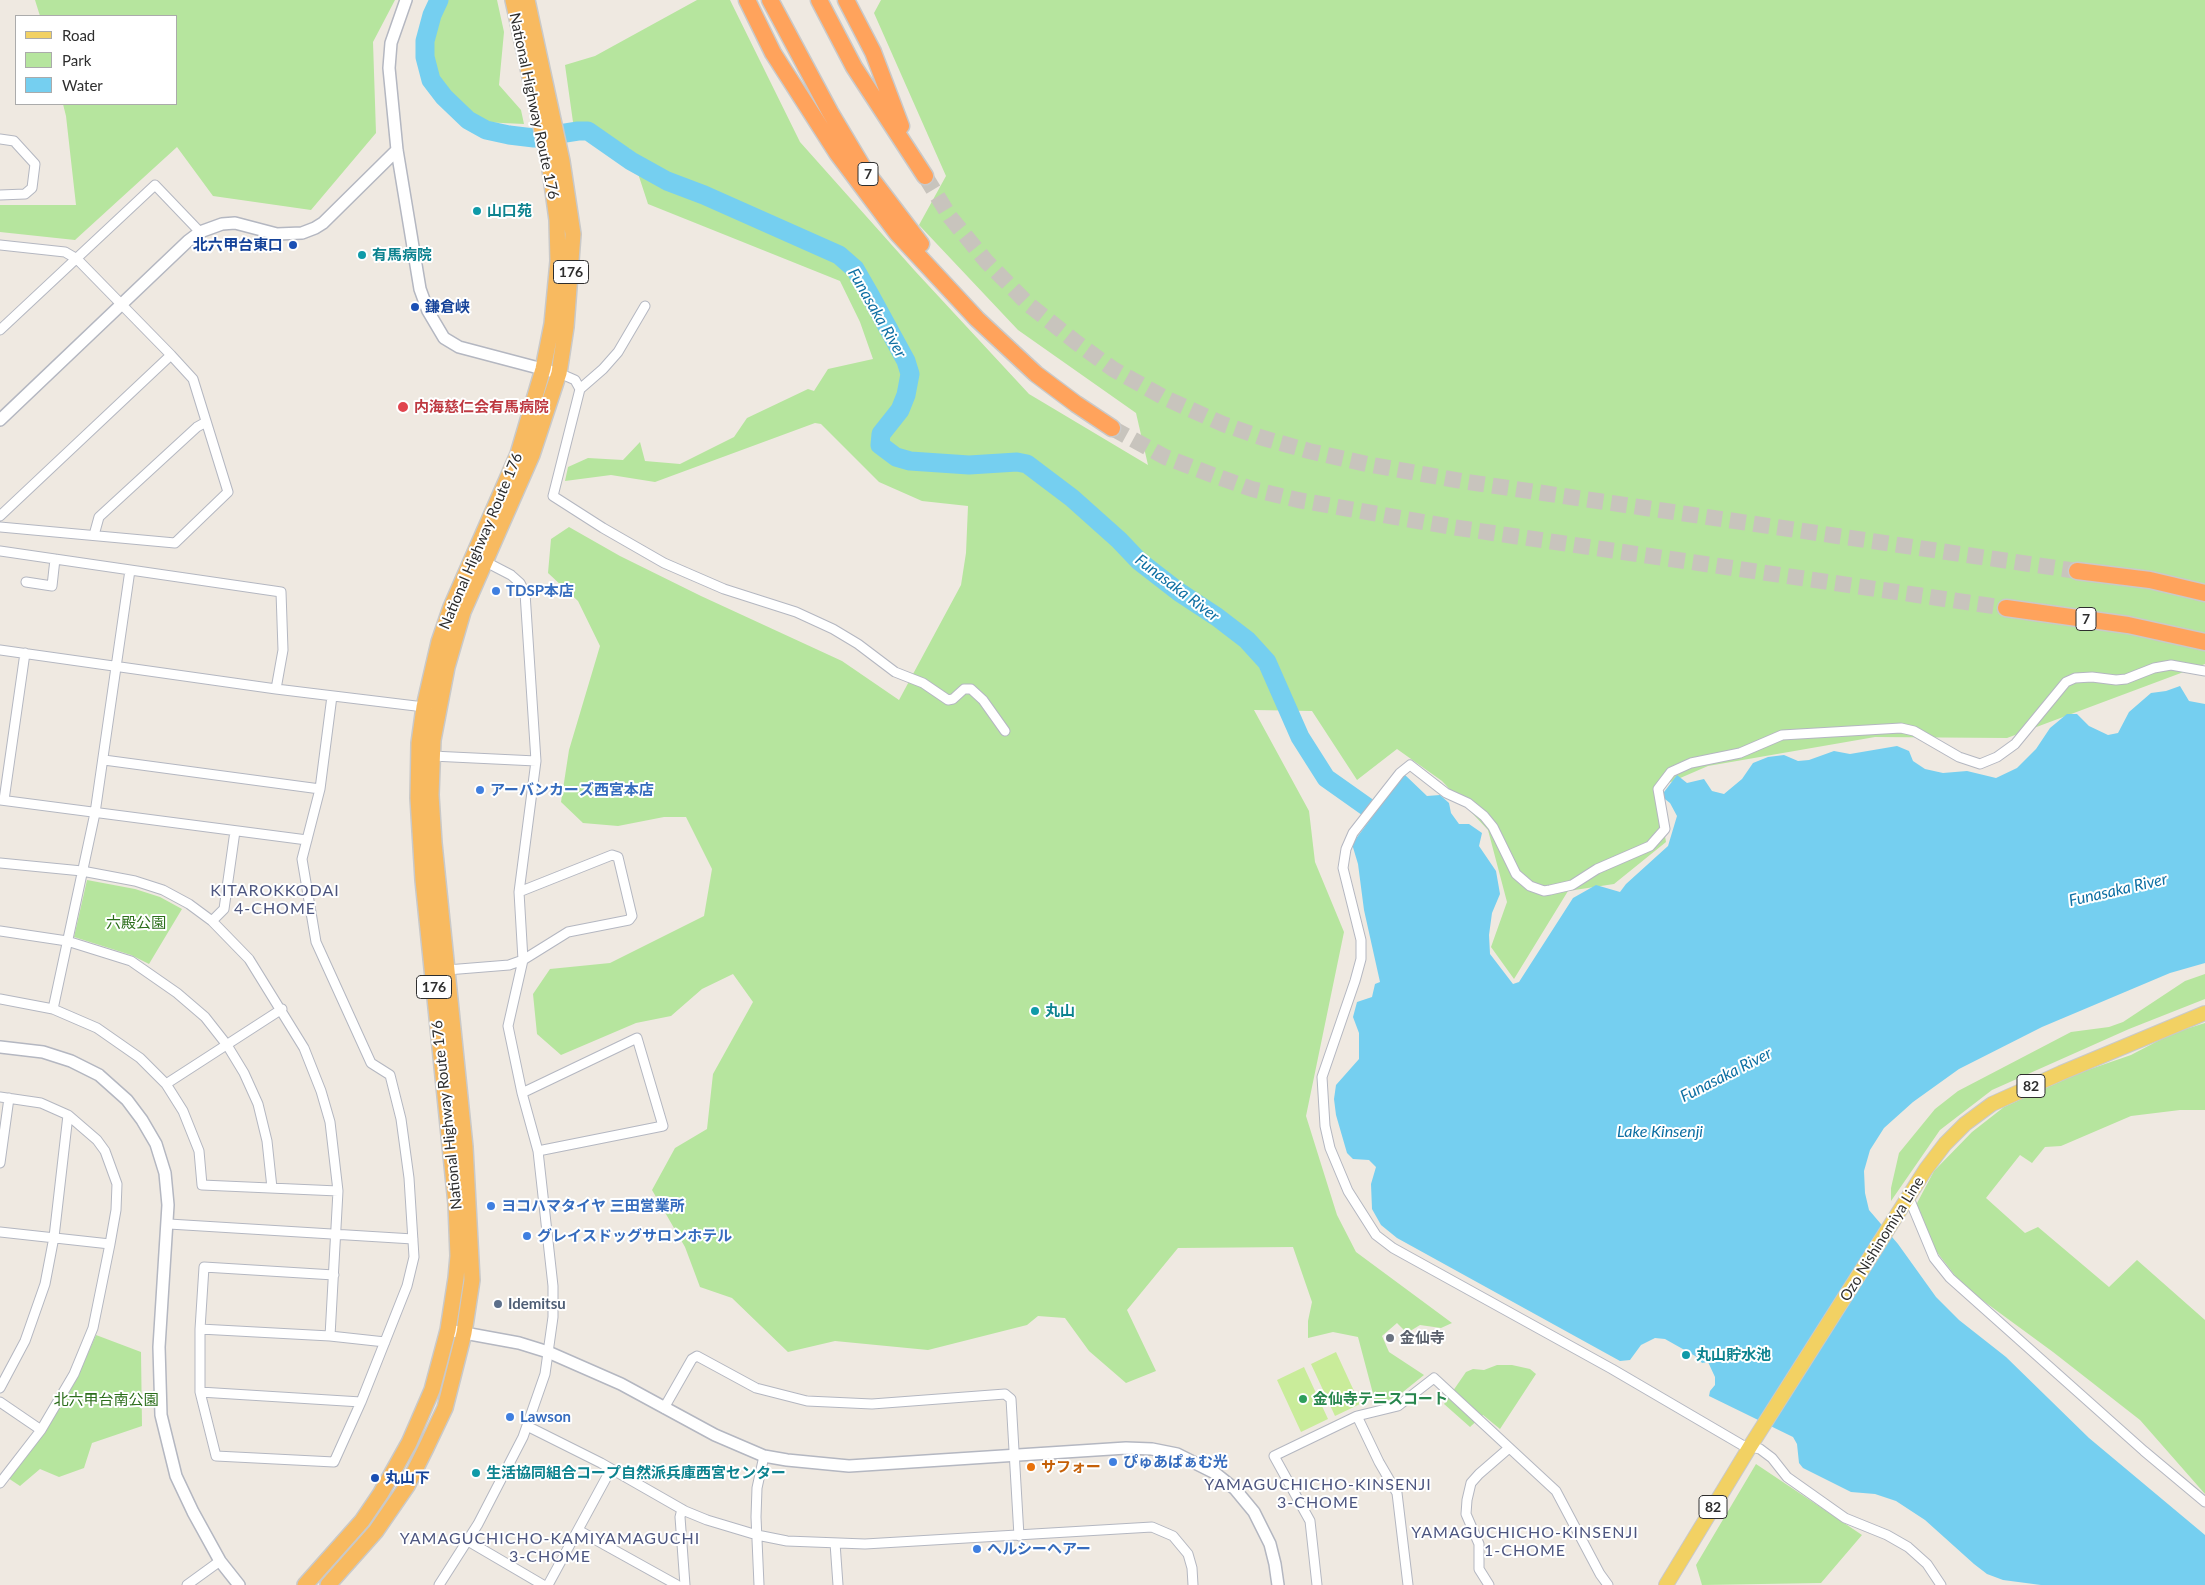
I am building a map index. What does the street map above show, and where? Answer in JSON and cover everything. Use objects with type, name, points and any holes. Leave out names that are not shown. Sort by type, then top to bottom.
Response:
[{"type":"highway","points":[[747,0],[773,53],[837,153],[897,233],[977,318]]},
{"type":"highway","name":"7","points":[[770,0],[830,112],[864,169],[977,318],[1036,374],[1112,428]]},
{"type":"highway","points":[[819,0],[854,67],[925,176]]},
{"type":"highway","points":[[846,0],[873,52],[911,154]]},
{"type":"highway","name":"National Highway Route 176","points":[[328,1585],[376,1531],[407,1486],[444,1408],[464,1333],[472,1280],[465,1147],[430,795],[432,756],[438,708],[447,667],[463,612],[532,455],[559,373],[566,327],[573,234],[521,5]]},
{"type":"highway","name":"National Highway Route 176","points":[[305,1585],[362,1521],[386,1485],[409,1443],[432,1390],[448,1330],[457,1263],[458,1231],[423,880],[418,798],[420,743],[424,707],[450,607],[518,454],[543,368],[552,324],[558,260],[557,170]]},
{"type":"highway","points":[[2077,570],[2150,580],[2204,593]]},
{"type":"highway","name":"7","points":[[2006,608],[2165,632],[2205,642]]},
{"type":"main road","name":"Ozo Nishinomiya Line","points":[[1666,1585],[1761,1429],[1926,1169],[1945,1144],[1965,1124],[1992,1104],[2205,1013]]},
{"type":"street","points":[[406,0],[391,43],[390,68],[397,150],[420,289],[432,322],[444,338],[459,348],[559,373],[576,380],[580,389]]},
{"type":"street","points":[[0,139],[14,141],[35,164],[32,188],[25,194],[0,195]]},
{"type":"street","points":[[0,420],[188,241],[200,232],[222,224],[235,223],[277,234],[302,233],[315,228],[324,223],[397,150]]},
{"type":"street","points":[[0,330],[155,184],[200,232]]},
{"type":"street","points":[[0,245],[65,252],[77,259],[171,355],[193,379],[228,492],[175,543],[0,527]]},
{"type":"street","points":[[645,306],[618,352],[603,369],[580,389],[553,496],[603,528],[664,562],[724,590],[796,612],[833,629],[858,644],[895,672],[923,683],[948,700],[953,699],[964,689],[971,689],[983,700],[1005,731]]},
{"type":"street","points":[[0,516],[171,355]]},
{"type":"street","points":[[94,535],[99,518],[197,427],[206,422]]},
{"type":"street","points":[[0,551],[281,592],[283,650],[276,689]]},
{"type":"street","points":[[26,582],[52,586],[55,559]]},
{"type":"street","points":[[439,1585],[468,1541],[528,1426],[545,1374],[552,1317],[553,1286],[538,1151],[522,1093],[508,1026],[523,960],[519,892],[536,761],[525,593],[520,583],[511,575],[484,561]]},
{"type":"street","points":[[53,1008],[95,813],[118,666],[130,570]]},
{"type":"street","points":[[0,650],[276,689],[424,707]]},
{"type":"street","points":[[25,653],[2,800],[307,840]]},
{"type":"street","points":[[1941,1585],[1927,1564],[1908,1547],[1887,1535],[1845,1518],[1787,1477],[1772,1458],[1751,1445],[1742,1445],[1612,1369],[1394,1248],[1376,1235],[1348,1191],[1330,1148],[1325,1126],[1322,1077],[1361,959],[1361,940],[1343,868],[1346,849],[1353,833],[1400,773],[1410,764],[1446,793],[1468,803],[1484,816],[1493,827],[1516,874],[1530,886],[1550,890],[1572,885],[1597,869],[1650,846],[1664,829],[1658,790],[1671,772],[1691,763],[1740,753],[1782,735],[1901,728],[1914,731],[1959,757],[1980,764],[1997,757],[2015,744],[2066,682],[2070,680],[2092,676],[2116,680],[2126,679],[2154,668],[2172,665],[2205,671]]},
{"type":"street","points":[[332,696],[320,788],[302,860],[316,942],[371,1063],[390,1076],[401,1119],[409,1178],[414,1257],[407,1286],[361,1402],[334,1462],[216,1456],[200,1392],[200,1329],[204,1267],[334,1275]]},
{"type":"street","points":[[432,756],[536,761]]},
{"type":"street","points":[[104,760],[320,788]]},
{"type":"street","points":[[212,922],[224,910],[234,831]]},
{"type":"street","points":[[447,970],[509,965],[523,960],[568,932],[629,920],[632,916],[618,857],[612,855],[519,892]]},
{"type":"street","points":[[0,862],[82,871],[135,881],[163,890],[189,904],[212,922],[250,959],[304,1048],[321,1091],[330,1122],[338,1191],[330,1336]]},
{"type":"street","points":[[0,931],[67,941],[131,961],[177,993],[204,1018],[227,1045],[244,1073],[258,1104],[267,1141],[272,1188]]},
{"type":"street","points":[[0,999],[53,1008],[97,1028],[140,1058],[166,1084],[184,1112],[199,1151],[202,1185],[338,1191]]},
{"type":"street","points":[[166,1084],[282,1009]]},
{"type":"street","points":[[522,1093],[637,1038],[663,1126],[538,1151]]},
{"type":"street","points":[[0,1047],[43,1052],[71,1061],[99,1075],[127,1100],[142,1120],[156,1144],[165,1173],[169,1224],[159,1347],[161,1415],[176,1476],[220,1561],[239,1585]]},
{"type":"street","points":[[0,1163],[4,1098],[41,1103],[68,1114],[98,1140],[105,1152],[117,1184],[116,1210],[93,1328],[74,1374],[41,1430],[0,1483]]},
{"type":"street","points":[[0,1388],[26,1341],[45,1284],[54,1237],[68,1114]]},
{"type":"street","points":[[1909,1198],[1934,1258],[1950,1278],[2205,1502]]},
{"type":"street","points":[[169,1224],[413,1239]]},
{"type":"street","points":[[0,1232],[110,1244]]},
{"type":"street","points":[[200,1329],[330,1336],[385,1342]]},
{"type":"street","points":[[448,1330],[519,1343],[548,1352],[621,1384],[715,1435],[764,1456],[787,1460],[849,1466],[1126,1448],[1152,1449],[1177,1454],[1215,1473],[1235,1489],[1254,1512],[1270,1544],[1278,1585]]},
{"type":"street","points":[[664,1408],[692,1359],[697,1356],[756,1388],[807,1402],[872,1404],[1005,1394],[1011,1399],[1019,1536]]},
{"type":"street","points":[[1317,1585],[1310,1521],[1274,1456],[1357,1416],[1398,1406],[1434,1378],[1556,1491],[1600,1574],[1608,1585]]},
{"type":"street","points":[[200,1392],[361,1402]]},
{"type":"street","points":[[0,1402],[41,1430]]},
{"type":"street","points":[[1357,1416],[1379,1462],[1397,1493],[1408,1585]]},
{"type":"street","points":[[528,1426],[611,1469],[682,1509],[707,1520],[757,1534],[787,1541],[865,1544],[1152,1527],[1173,1536],[1188,1554],[1192,1568],[1193,1585]]},
{"type":"street","points":[[1489,1585],[1479,1569],[1479,1544],[1466,1514],[1467,1500],[1471,1483],[1478,1474],[1509,1448]]},
{"type":"street","points":[[760,1585],[757,1488],[764,1456]]},
{"type":"street","points":[[548,1585],[611,1469]]},
{"type":"street","points":[[682,1509],[680,1516],[685,1585]]},
{"type":"street","points":[[578,1530],[677,1585]]},
{"type":"street","points":[[468,1541],[544,1585]]},
{"type":"street","points":[[835,1543],[838,1585]]},
{"type":"street","points":[[187,1585],[220,1561]]},
{"type":"green space","points":[[35,0],[395,0],[373,42],[376,133],[311,210],[213,196],[177,147],[75,240],[0,232],[0,205],[76,205],[63,105],[178,105],[178,15],[40,15]]},
{"type":"green space","points":[[439,0],[497,0],[504,32],[499,85],[521,110],[524,124],[482,122],[442,90],[429,49]]},
{"type":"green space","points":[[697,0],[730,0],[800,142],[915,271],[1029,394],[1148,465],[1136,413],[1018,330],[919,225],[946,176],[874,13],[881,0],[2205,0],[2205,664],[2007,738],[1875,737],[1708,766],[1657,788],[1666,842],[1614,884],[1568,891],[1514,979],[1491,947],[1507,902],[1488,830],[1442,781],[1397,749],[1357,780],[1312,711],[1254,710],[1309,811],[1315,862],[1344,932],[1306,1116],[1337,1215],[1356,1252],[1452,1323],[1441,1328],[1420,1325],[1407,1333],[1397,1323],[1382,1336],[1389,1352],[1424,1375],[1398,1396],[1376,1405],[1358,1337],[1333,1332],[1308,1338],[1308,1321],[1312,1302],[1293,1247],[1178,1248],[1127,1310],[1156,1371],[1126,1383],[1089,1351],[1065,1318],[1038,1316],[1027,1325],[928,1350],[835,1341],[788,1352],[732,1298],[700,1287],[685,1247],[652,1190],[675,1148],[707,1129],[713,1074],[753,1002],[733,974],[702,989],[671,1016],[636,1023],[561,1055],[537,1034],[533,994],[550,969],[610,963],[704,916],[712,869],[686,817],[664,817],[618,826],[583,823],[561,802],[569,750],[600,646],[578,601],[548,573],[551,539],[569,527],[620,556],[701,596],[842,661],[899,700],[961,585],[966,553],[968,506],[922,501],[879,482],[821,424],[815,423],[655,482],[611,475],[565,481],[568,467],[588,458],[623,460],[640,442],[645,461],[680,464],[734,437],[747,418],[808,389],[814,391],[828,369],[873,359],[860,322],[840,281],[648,204],[630,149],[573,122],[565,65],[595,56]]},
{"type":"green space","name":"六殿公園","points":[[87,880],[135,889],[160,897],[182,909],[149,964],[131,955],[74,937]]},
{"type":"green space","points":[[2205,974],[2205,999],[2129,1029],[1992,1090],[1940,1130],[1891,1201],[1891,1188],[1899,1153],[1935,1109],[1958,1091],[2071,1032],[2109,1027],[2123,1022],[2185,981]]},
{"type":"green space","points":[[2205,1023],[2205,1110],[2180,1110],[2131,1116],[2061,1146],[2045,1147],[2032,1163],[2020,1155],[1986,1198],[2025,1233],[2038,1227],[2109,1287],[2137,1260],[2205,1320],[2205,1494],[2140,1420],[2053,1352],[1963,1286],[1936,1251],[1916,1205],[1934,1171],[1972,1132],[2004,1107],[2079,1073],[2131,1055],[2173,1033]]},
{"type":"green space","name":"北六甲台南公園","points":[[96,1335],[141,1352],[142,1426],[92,1443],[84,1468],[59,1477],[40,1469],[20,1486],[8,1478],[45,1432],[77,1378]]},
{"type":"green space","name":"金仙寺テニスコート","points":[[1336,1352],[1360,1404],[1335,1416],[1311,1364]]},
{"type":"green space","points":[[1497,1365],[1512,1365],[1530,1369],[1536,1374],[1500,1429],[1483,1415],[1470,1427],[1444,1404],[1466,1372],[1473,1369],[1484,1370]]},
{"type":"green space","name":"金仙寺テニスコート","points":[[1304,1367],[1328,1419],[1301,1432],[1277,1380]]},
{"type":"green space","points":[[1756,1464],[1862,1535],[1821,1583],[1702,1585],[1696,1565]]},
{"type":"water","name":"Lake Kinsenji","points":[[2180,686],[2189,701],[2205,704],[2205,963],[2170,973],[2042,1027],[1959,1069],[1913,1102],[1884,1128],[1870,1150],[1864,1171],[1865,1193],[1869,1210],[1898,1244],[1936,1297],[1959,1320],[2006,1357],[2089,1438],[2205,1535],[2205,1585],[2041,1585],[2003,1580],[1987,1574],[1925,1520],[1896,1501],[1875,1494],[1851,1492],[1803,1468],[1799,1463],[1797,1444],[1793,1437],[1709,1396],[1710,1391],[1715,1385],[1715,1377],[1708,1362],[1702,1363],[1697,1357],[1665,1339],[1655,1338],[1641,1345],[1630,1360],[1620,1361],[1397,1238],[1381,1225],[1372,1209],[1371,1184],[1376,1167],[1369,1160],[1353,1159],[1347,1153],[1336,1115],[1334,1099],[1336,1085],[1359,1059],[1359,1033],[1353,1017],[1357,1002],[1372,997],[1375,984],[1380,982],[1364,910],[1358,864],[1352,844],[1404,774],[1427,796],[1440,795],[1449,803],[1451,813],[1459,824],[1469,824],[1482,833],[1479,846],[1496,871],[1500,894],[1492,913],[1489,935],[1490,954],[1513,984],[1519,982],[1573,898],[1596,885],[1620,892],[1626,884],[1668,846],[1677,816],[1670,803],[1661,796],[1677,775],[1687,783],[1704,779],[1712,791],[1724,794],[1742,779],[1753,763],[1768,757],[1784,755],[1798,761],[1809,760],[1834,751],[1850,754],[1897,746],[1909,751],[1913,761],[1925,769],[1943,773],[1967,771],[1996,778],[2017,768],[2036,749],[2050,728],[2067,714],[2077,714],[2089,726],[2108,735],[2118,733],[2129,712],[2151,693],[2166,691]]},
{"type":"waterway","name":"Funasaka River","points":[[439,0],[432,15],[425,41],[425,57],[431,80],[444,97],[468,120],[486,130],[534,138],[588,131],[631,161],[667,181],[704,195],[839,255],[855,269],[906,361],[910,374],[906,395],[900,410],[881,434],[880,445],[896,457],[910,461],[969,465],[1017,462],[1027,464],[1072,498],[1119,540],[1139,561],[1247,640],[1267,662],[1300,737],[1326,778],[1367,807]]},
{"type":"tunnel","points":[[925,176],[950,217],[986,261],[1028,304],[1077,343],[1113,369],[1165,398],[1223,424],[1263,438],[1367,464],[1461,481],[2077,571]]},
{"type":"tunnel","points":[[1112,428],[1165,457],[1252,489],[1298,500],[1452,527],[2006,608]]},
{"type":"place","name":"山口苑","points":[[477,211]]},
{"type":"place","name":"北六甲台東口","points":[[293,245]]},
{"type":"place","name":"有馬病院","points":[[362,255]]},
{"type":"place","name":"鎌倉峡","points":[[415,307]]},
{"type":"place","name":"内海慈仁会有馬病院","points":[[403,407]]},
{"type":"place","name":"TDSP本店","points":[[496,591]]},
{"type":"place","name":"アーバンカーズ西宮本店","points":[[480,790]]},
{"type":"place","name":"丸山","points":[[1035,1011]]},
{"type":"place","name":"ヨコハマタイヤ 三田営業所","points":[[491,1206]]},
{"type":"place","name":"グレイスドッグサロンホテル","points":[[527,1236]]},
{"type":"place","name":"Idemitsu","points":[[498,1304]]},
{"type":"place","name":"金仙寺","points":[[1390,1338]]},
{"type":"place","name":"丸山貯水池","points":[[1686,1355]]},
{"type":"place","name":"金仙寺テニスコート","points":[[1303,1399]]},
{"type":"place","name":"Lawson","points":[[510,1417]]},
{"type":"place","name":"ぴゅあぱぁむ光","points":[[1113,1462]]},
{"type":"place","name":"サフォー","points":[[1031,1467]]},
{"type":"place","name":"生活協同組合コープ自然派兵庫西宮センター","points":[[476,1473]]},
{"type":"place","name":"丸山下","points":[[375,1478]]},
{"type":"place","name":"ヘルシーヘアー","points":[[977,1549]]},
{"type":"district","name":"KITAROKKODAI 4-CHOME","points":[[275,900]]},
{"type":"district","name":"YAMAGUCHICHO-KINSENJI 3-CHOME","points":[[1318,1494]]},
{"type":"district","name":"YAMAGUCHICHO-KINSENJI 1-CHOME","points":[[1525,1542]]},
{"type":"district","name":"YAMAGUCHICHO-KAMIYAMAGUCHI 3-CHOME","points":[[550,1548]]}]
